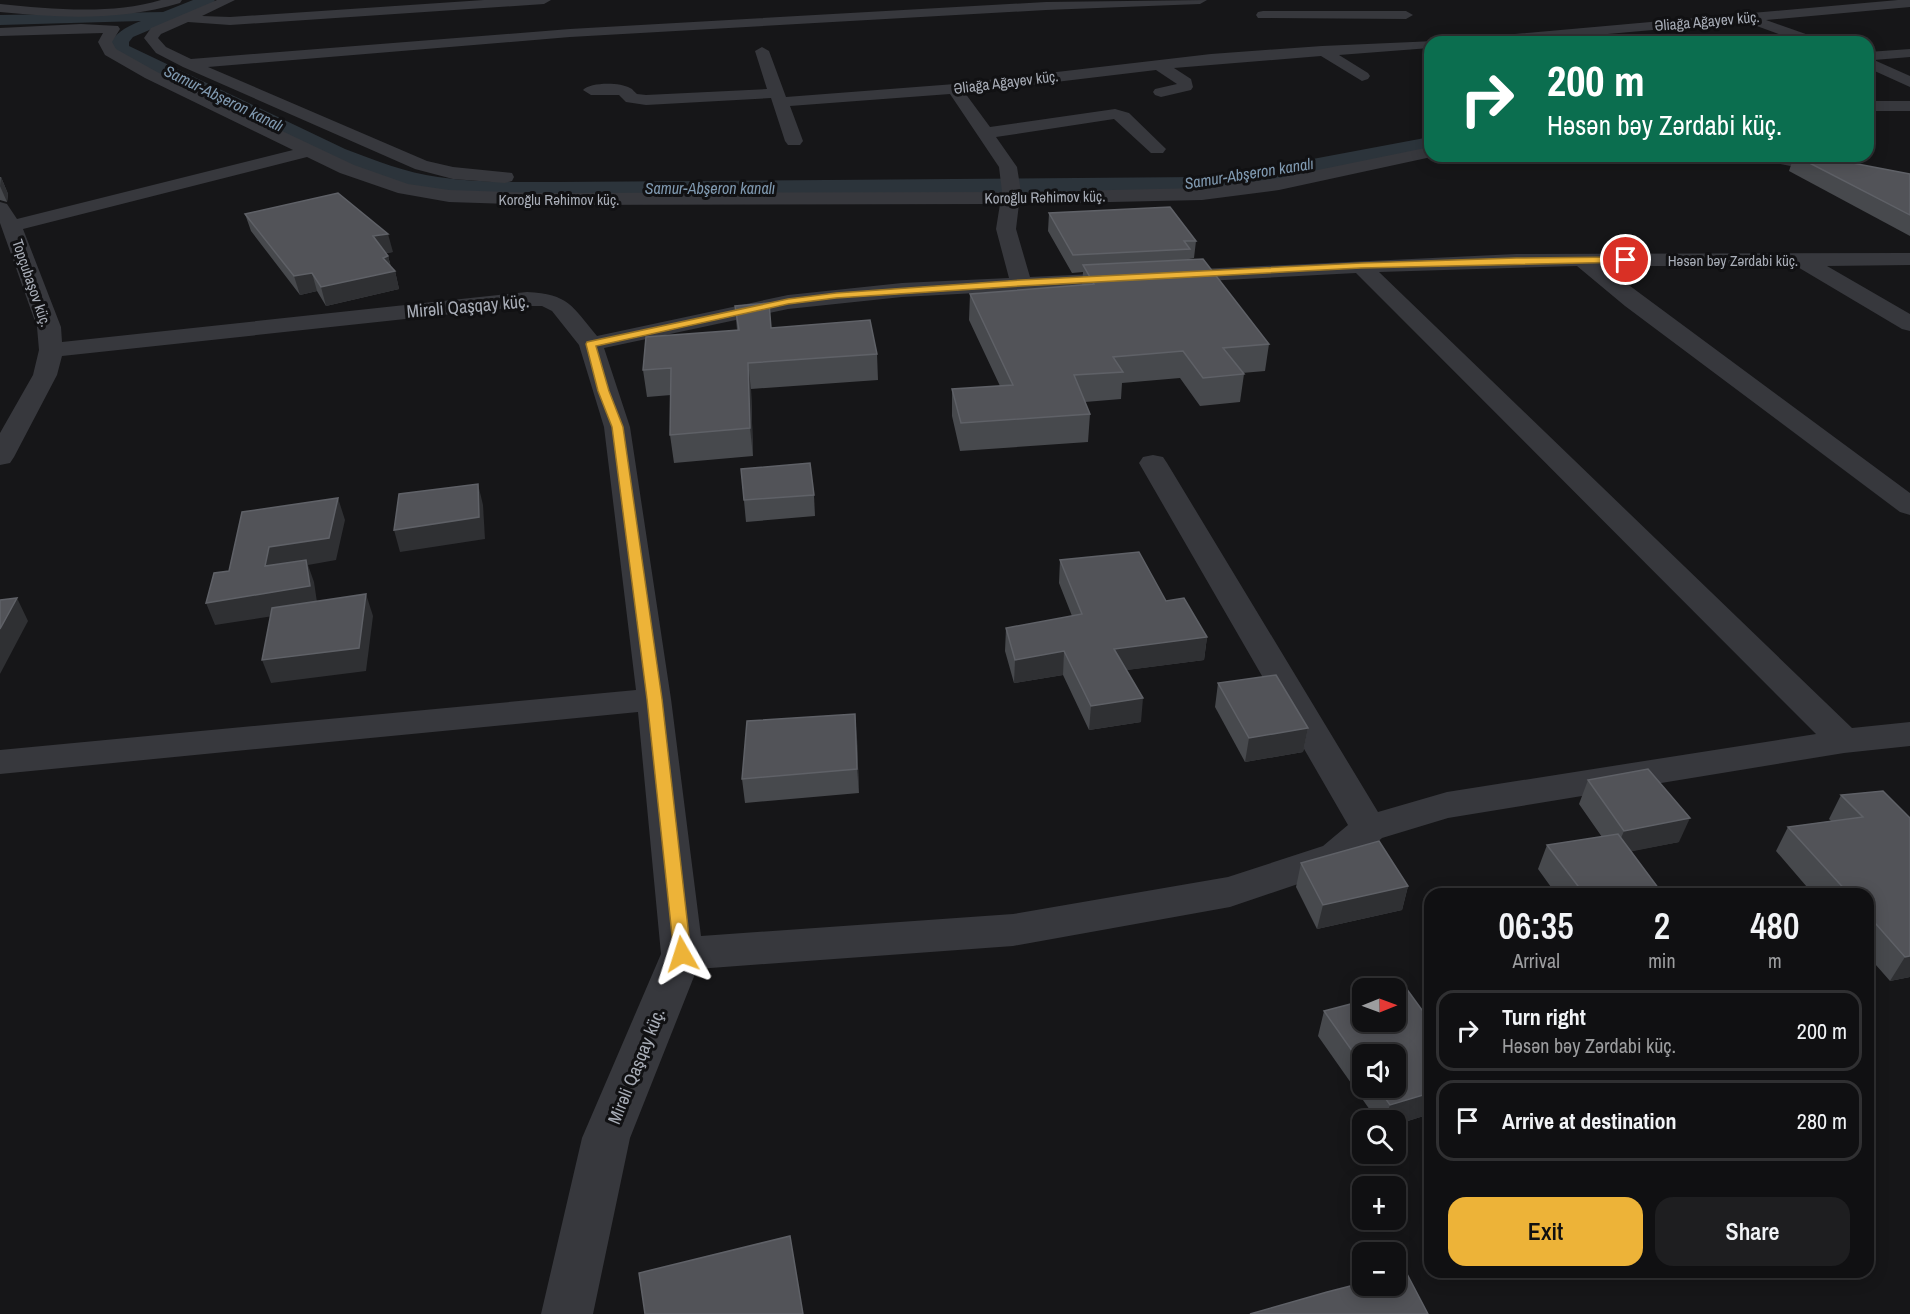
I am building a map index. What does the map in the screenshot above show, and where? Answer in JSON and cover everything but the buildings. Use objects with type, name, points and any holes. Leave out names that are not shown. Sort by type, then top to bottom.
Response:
[{"type":"street","points":[[0,8],[38,11],[138,9],[175,0]]},
{"type":"street","name":"Koroğlu Rəhimov küç.","points":[[228,0],[156,31],[151,38],[161,50],[189,64],[421,165],[453,173],[517,178]]},
{"type":"street","points":[[183,19],[230,21],[544,0]]},
{"type":"street","points":[[189,64],[265,56],[691,25],[1200,0]]},
{"type":"street","points":[[1263,15],[1412,17],[1372,0]]},
{"type":"street","name":"Əliağa Ağayev küç.","points":[[1547,36],[1910,3]]},
{"type":"street","points":[[684,8],[691,25]]},
{"type":"street","points":[[1749,18],[1798,36]]},
{"type":"street","name":"Koroğlu Rəhimov küç.","points":[[0,32],[113,29],[105,42],[110,52],[151,75],[372,179],[405,189],[449,196],[539,199],[1015,185],[1167,195],[1230,192],[1424,153]]},
{"type":"street","name":"Əliağa Ağayev küç.","points":[[591,90],[624,91],[632,99],[646,100],[778,97],[955,88],[1156,64],[1322,50],[1424,44]]},
{"type":"street","points":[[1322,50],[1362,76]]},
{"type":"street","points":[[762,51],[794,141]]},
{"type":"street","points":[[1874,56],[1910,53]]},
{"type":"street","points":[[1156,64],[1185,82],[1185,87],[1161,92]]},
{"type":"street","points":[[1874,66],[1910,82]]},
{"type":"street","points":[[955,88],[1002,155],[1015,185],[1005,208],[1004,225],[1021,283]]},
{"type":"street","points":[[1874,106],[1910,106]]},
{"type":"street","points":[[985,133],[1115,114],[1124,117],[1157,149]]},
{"type":"street","points":[[1326,156],[1424,137]]},
{"type":"street","points":[[3,212],[309,151]]},
{"type":"street","points":[[1797,162],[1910,184]]},
{"type":"street","points":[[1864,162],[1910,171]]},
{"type":"street","name":"Koroğlu Rəhimov küç.","points":[[1092,179],[1187,177]]},
{"type":"street","name":"Koroğlu Rəhimov küç.","points":[[987,179],[1015,185]]},
{"type":"street","name":"Topçubaşov küç.","points":[[0,457],[45,375],[51,350],[49,327],[3,212]]},
{"type":"street","name":"Həsən bəy Zərdabi küç.","points":[[591,344],[788,302],[836,296],[1021,283],[1361,266],[1582,260],[1910,259]]},
{"type":"street","points":[[1582,260],[1633,301],[1910,506]]},
{"type":"street","points":[[1802,260],[1910,324]]},
{"type":"street","points":[[1361,266],[1845,741]]},
{"type":"street","name":"Mirəli Qaşqay küç.","points":[[51,350],[527,299],[546,300],[560,306],[591,344],[617,427],[654,699],[682,954],[606,1138],[567,1314]]},
{"type":"street","points":[[1153,463],[1369,828]]},
{"type":"street","points":[[0,762],[654,699]]},
{"type":"street","points":[[682,954],[1013,930],[1218,894],[1337,856],[1369,828],[1447,805],[1845,741],[1910,734]]},
{"type":"waterway","name":"Samur-Abşeron kanalı","points":[[207,0],[127,33],[120,41],[121,49],[338,153],[372,167],[436,184],[485,188],[558,189],[1198,184],[1233,181],[1424,144]]},
{"type":"waterway","points":[[0,20],[157,16]]},
{"type":"route","points":[[682,954],[654,699],[617,427],[591,344],[788,302],[902,290],[1361,266],[1516,260],[1626,260]]}]
